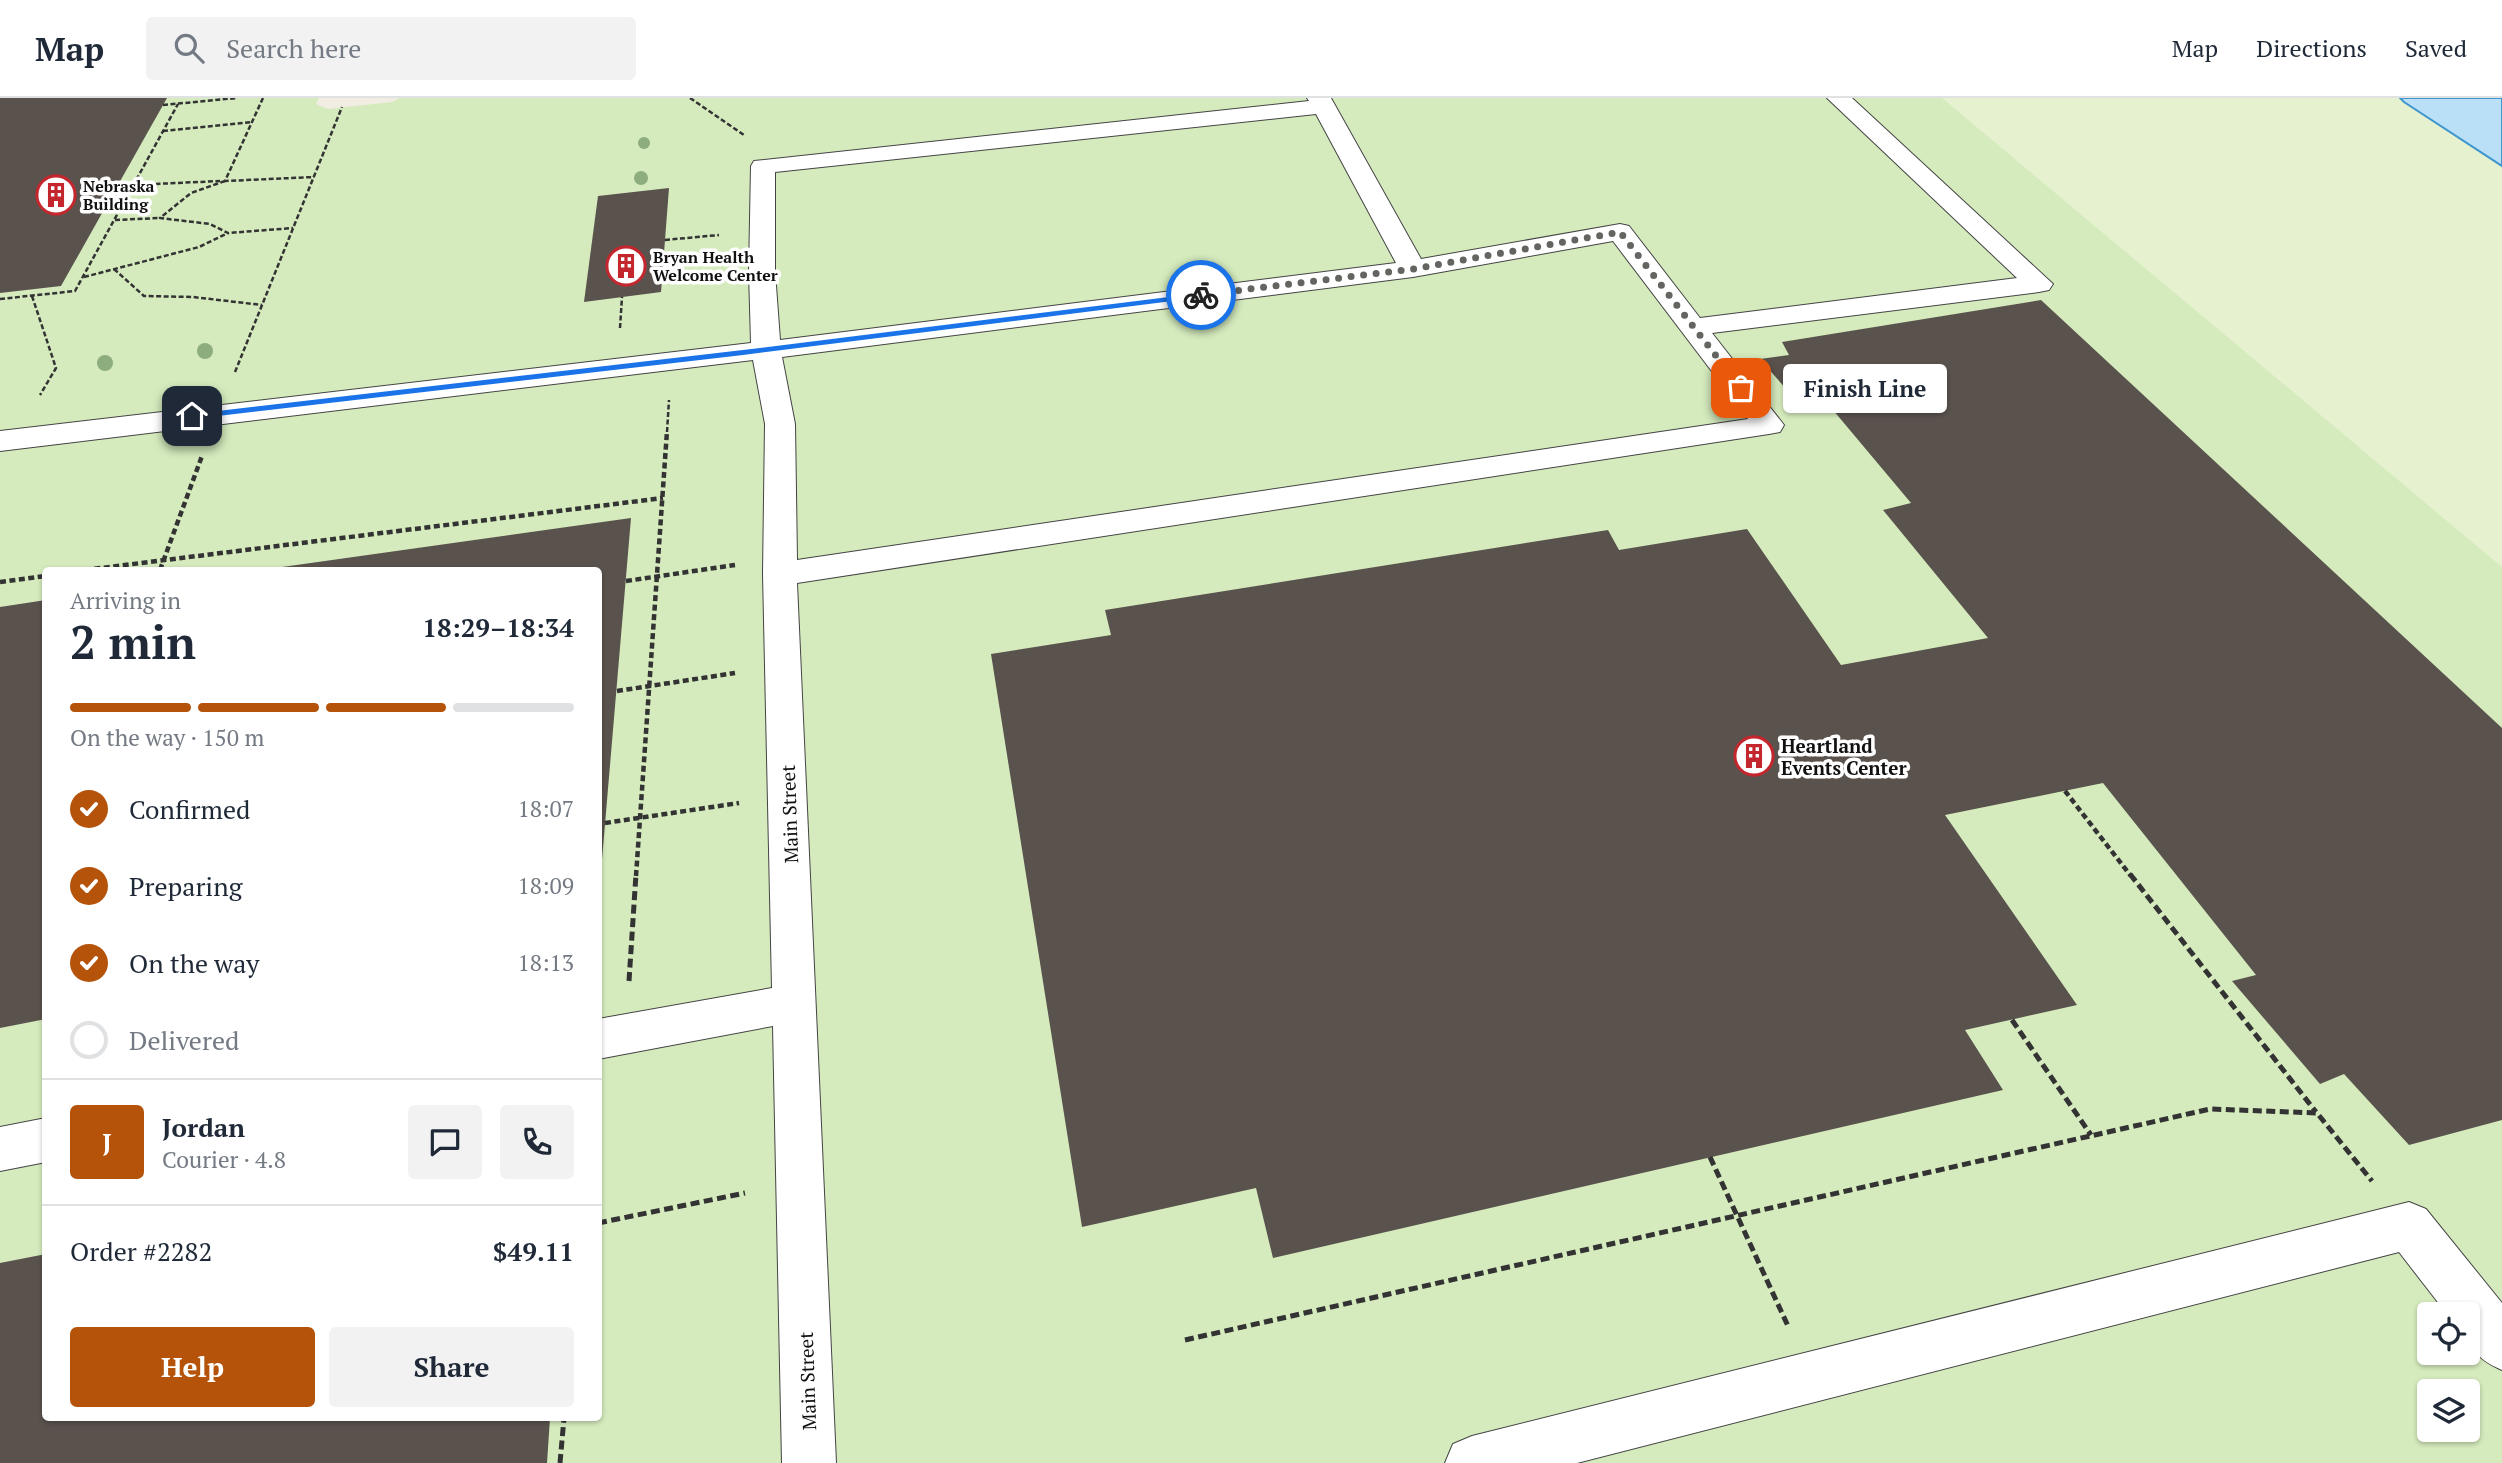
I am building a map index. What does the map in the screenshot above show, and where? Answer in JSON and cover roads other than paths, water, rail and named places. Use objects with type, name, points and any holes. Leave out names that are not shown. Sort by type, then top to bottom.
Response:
[{"type":"street","points":[[1693,327],[2039,284],[1839,98]]},
{"type":"street","points":[[1322,102],[1413,269]]},
{"type":"street","name":"Main Street","points":[[809,1463],[802,1181],[780,566],[780,424],[766,350],[762,230],[767,165],[1322,102]]},
{"type":"street","points":[[7,440],[766,350],[1413,269],[1620,232],[1769,425],[780,566]]},
{"type":"street","points":[[612,1037],[796,1003]]},
{"type":"street","points":[[0,1149],[42,1141]]},
{"type":"street","points":[[1472,1463],[2409,1226],[2502,1344]]},
{"type":"water","points":[[2400,98],[2502,98],[2502,166],[2404,102]]},
{"type":"place","name":"Nebraska Building","points":[[56,195]]},
{"type":"place","name":"Bryan Health Welcome Center","points":[[626,266]]},
{"type":"place","name":"Finish Line","points":[[1741,388]]},
{"type":"place","name":"Heartland Events Center","points":[[1754,756]]}]
